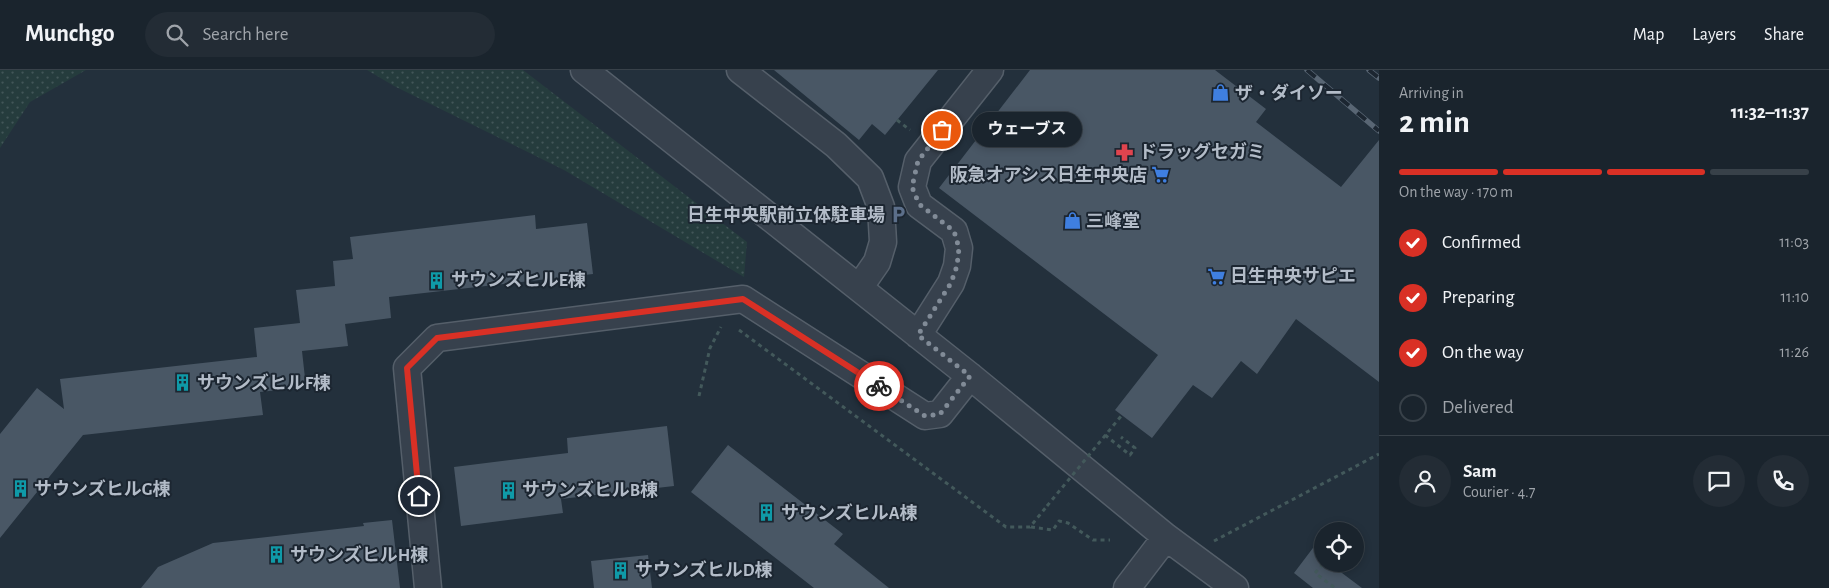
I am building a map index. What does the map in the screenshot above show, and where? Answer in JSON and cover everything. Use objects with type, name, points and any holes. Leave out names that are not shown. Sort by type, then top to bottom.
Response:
[{"type":"street","points":[[584,70],[970,376],[1166,537],[1235,588]]},
{"type":"street","points":[[740,70],[836,145],[870,178],[881,208],[883,242],[877,262],[859,288]]},
{"type":"street","points":[[918,335],[951,283],[957,266],[959,248],[954,231],[919,204],[912,187],[918,161],[990,70]]},
{"type":"street","points":[[428,588],[407,368],[437,338],[743,299],[925,416],[940,414],[970,376]]},
{"type":"street","points":[[1127,588],[1166,537]]},
{"type":"path","points":[[699,396],[710,348],[723,322]]},
{"type":"path","points":[[735,327],[1006,527],[1030,527],[1052,530],[1059,521],[1068,523],[1093,540],[1110,540]]},
{"type":"path","points":[[1030,527],[1122,415]]},
{"type":"path","points":[[1105,435],[1130,455],[1135,448],[1121,437]]},
{"type":"path","points":[[1214,541],[1379,454]]},
{"type":"path","points":[[1316,572],[1335,588]]},
{"type":"green space","points":[[0,70],[86,70],[30,102],[0,148]]},
{"type":"green space","points":[[367,70],[523,70],[747,242],[744,277],[564,170],[394,86]]},
{"type":"building","points":[[774,70],[938,70],[885,135],[872,124],[859,140]]},
{"type":"building","name":"日生中央サピエ","points":[[1030,70],[1215,70],[1266,109],[1256,122],[1341,187],[1379,140],[1379,382],[1296,319],[1257,374],[1241,361],[1212,398],[1193,385],[1152,438],[1115,410],[1158,355],[939,188]]},
{"type":"building","points":[[535,215],[536,229],[587,223],[593,274],[389,297],[391,318],[345,324],[348,346],[302,351],[306,387],[260,392],[263,415],[83,435],[0,538],[0,434],[37,388],[64,409],[60,379],[257,357],[254,328],[300,323],[296,290],[335,286],[333,261],[353,259],[350,237]]},
{"type":"building","points":[[667,426],[674,486],[561,499],[563,513],[461,526],[454,467],[568,453],[567,438]]},
{"type":"building","name":"サウンズヒルA棟","points":[[728,445],[843,534],[834,544],[889,588],[814,588],[691,492]]},
{"type":"building","name":"サウンズヒルH棟","points":[[392,520],[400,588],[141,588],[158,567],[213,543],[364,526],[363,523]]},
{"type":"building","points":[[1314,547],[1314,572],[1341,572],[1362,588],[1313,588],[1294,573]]},
{"type":"building","name":"サウンズヒルD棟","points":[[648,555],[652,588],[594,588],[591,561]]},
{"type":"railway","points":[[1307,70],[1379,131]]},
{"type":"railway","points":[[1369,70],[1379,78]]},
{"type":"way so far","points":[[879,386],[925,416],[940,414],[970,376],[918,335],[951,283],[957,266],[959,248],[954,231],[919,204],[912,187],[918,161],[942,130]]},
{"type":"place","name":"ザ・ダイソー","points":[[1221,93]]},
{"type":"place","name":"ウェーブス","points":[[942,130]]},
{"type":"place","name":"ドラッグセガミ","points":[[1125,152]]},
{"type":"place","name":"阪急オアシス日生中央店","points":[[1161,175]]},
{"type":"place","name":"日生中央駅前立体駐車場","points":[[899,215]]},
{"type":"place","name":"三峰堂","points":[[1072,221]]},
{"type":"place","name":"日生中央サピエ","points":[[1216,276]]},
{"type":"place","name":"サウンズヒルE棟","points":[[437,280]]},
{"type":"place","name":"サウンズヒルF棟","points":[[183,383]]},
{"type":"place","name":"サウンズヒルG棟","points":[[20,489]]},
{"type":"place","name":"サウンズヒルB棟","points":[[508,490]]},
{"type":"place","name":"サウンズヒルA棟","points":[[767,513]]},
{"type":"place","name":"サウンズヒルH棟","points":[[276,555]]},
{"type":"place","name":"サウンズヒルD棟","points":[[621,570]]},
{"type":"route","points":[[419,496],[407,368],[437,338],[743,299],[879,386]]}]
